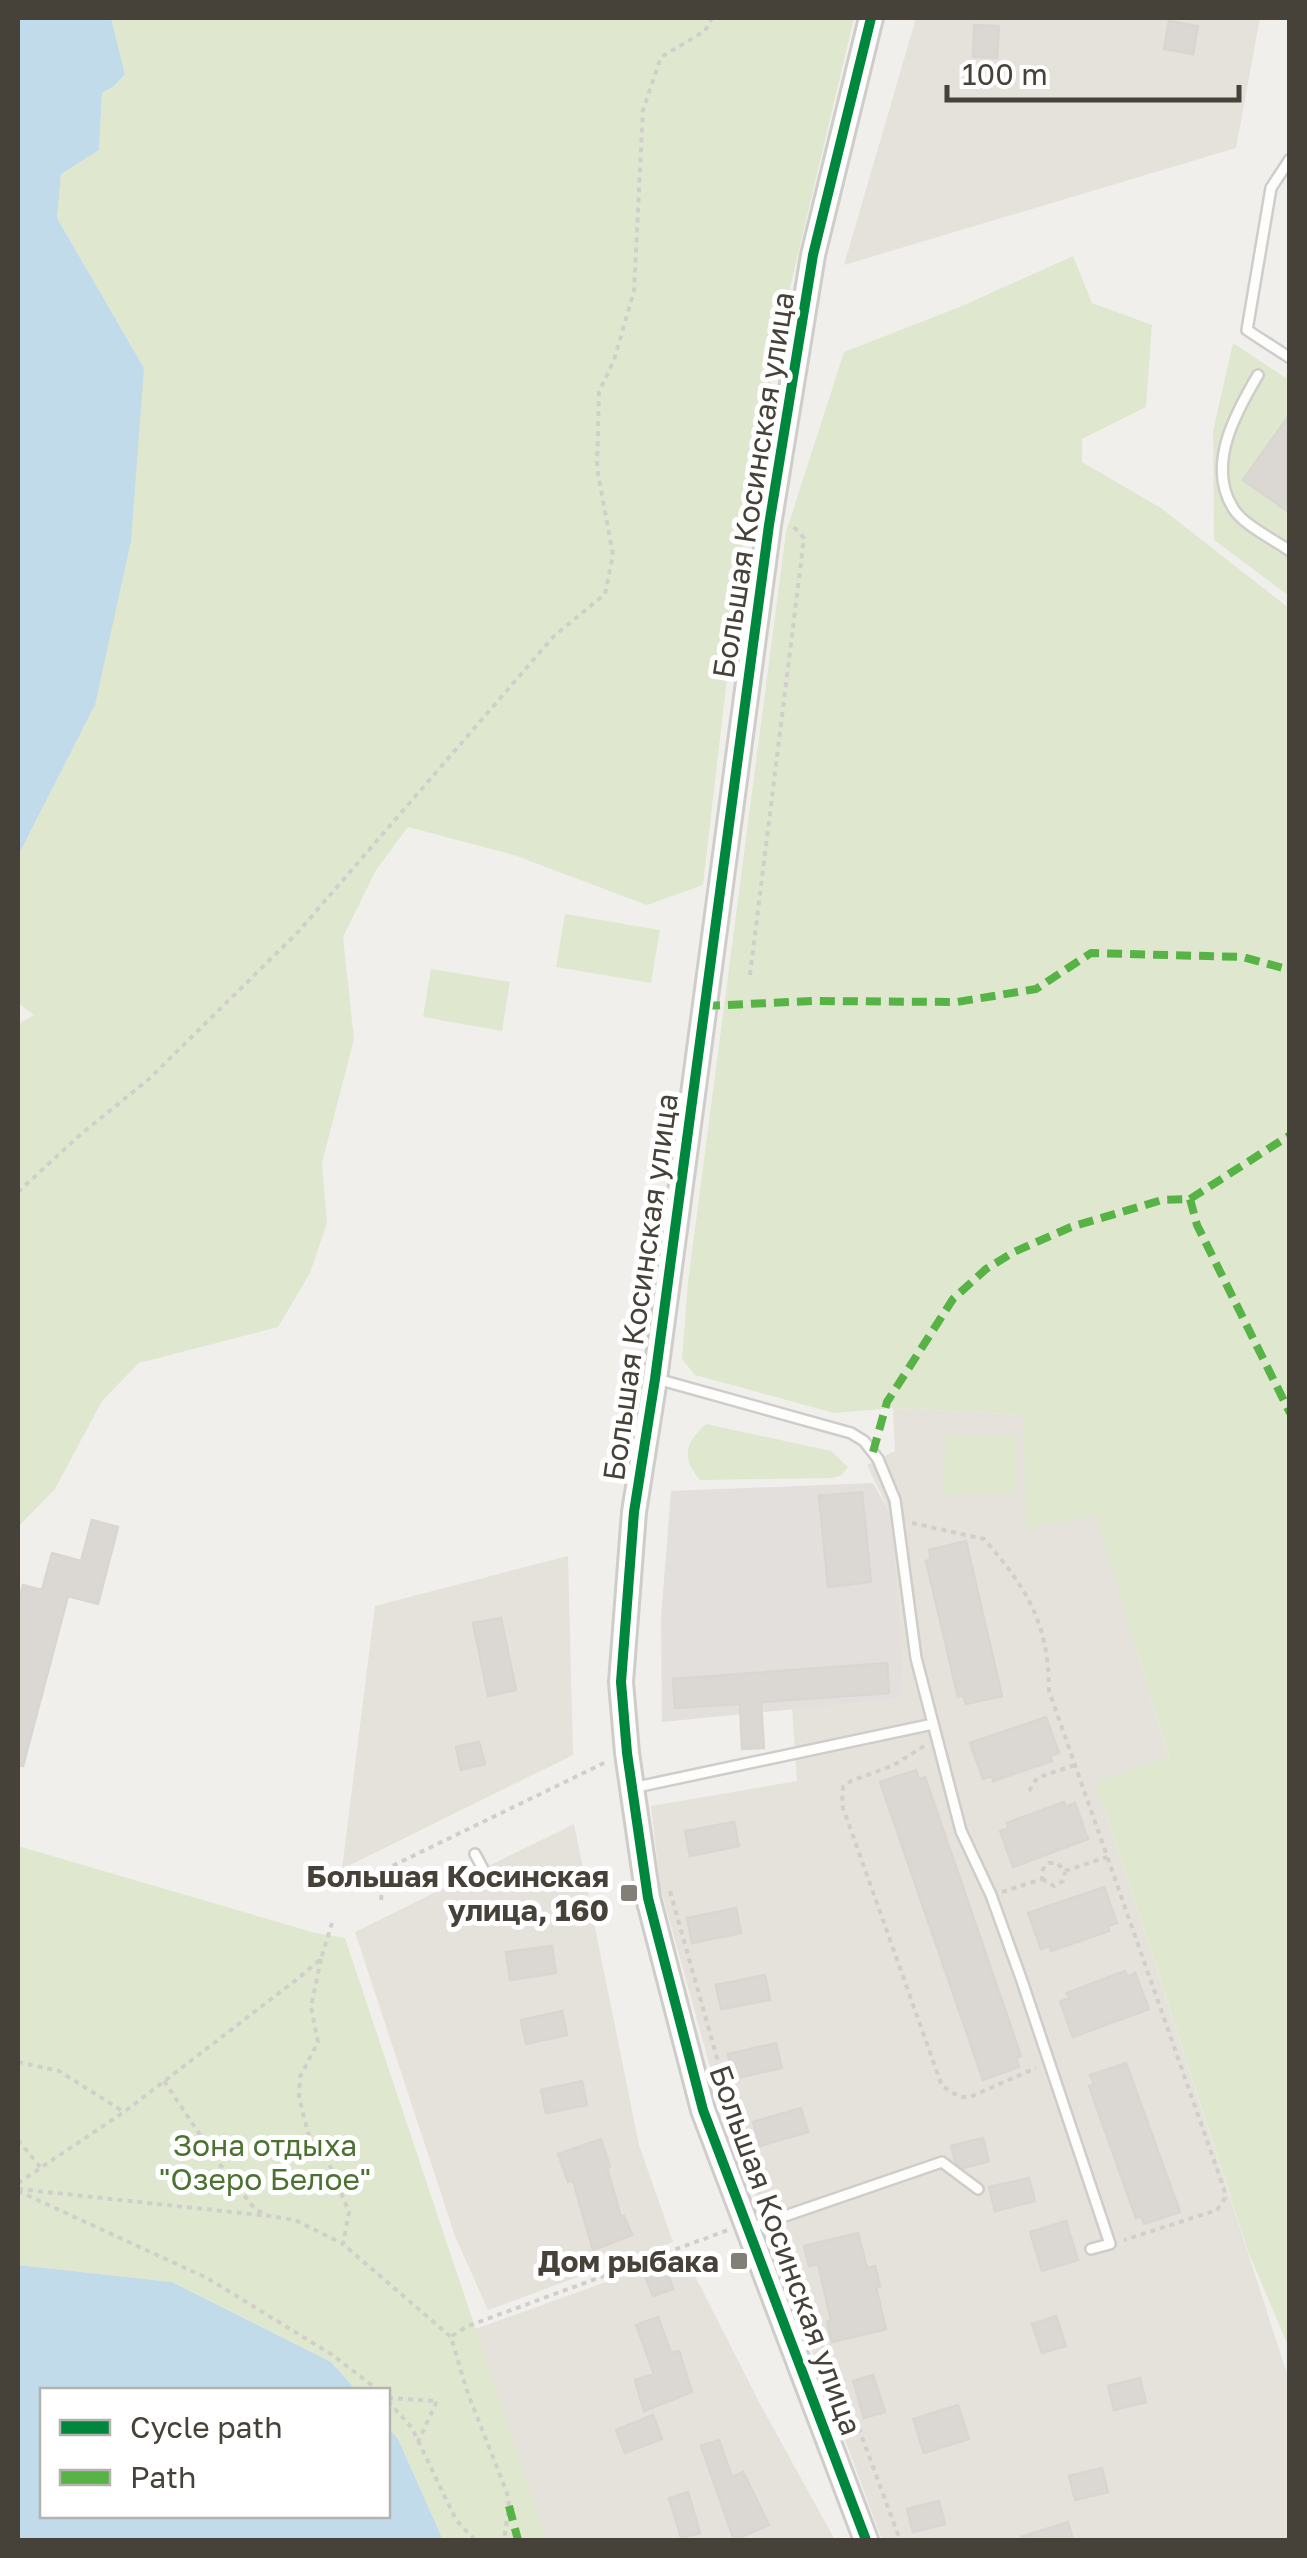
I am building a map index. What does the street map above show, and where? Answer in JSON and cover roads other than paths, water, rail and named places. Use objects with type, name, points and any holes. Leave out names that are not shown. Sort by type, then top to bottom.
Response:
[{"type":"street","name":"Большая Косинская улица","points":[[866,2540],[754,2225],[702,2110],[648,1898],[622,1682],[634,1512],[769,525],[813,255],[871,18]]},
{"type":"lane","points":[[1290,159],[1271,188],[1246,330],[1290,358]]},
{"type":"lane","points":[[1258,374],[1234,415],[1225,449],[1224,487],[1234,511],[1290,551]]},
{"type":"lane","points":[[655,1379],[851,1433],[864,1441],[878,1459],[896,1500],[916,1658],[961,1831],[991,1896],[1110,2244],[1090,2249]]},
{"type":"lane","points":[[632,1788],[933,1724]]},
{"type":"lane","points":[[475,1854],[483,1869]]},
{"type":"lane","points":[[754,2225],[942,2162],[978,2189]]},
{"type":"water","points":[[18,18],[111,18],[125,74],[102,93],[99,150],[61,174],[57,218],[144,368],[131,541],[95,705],[18,856]]},
{"type":"water","points":[[18,2265],[172,2282],[331,2362],[354,2388],[40,2388],[40,2518],[390,2518],[390,2429],[398,2439],[443,2540],[18,2540]]},
{"type":"place","name":"Большая Косинская улица, 160","points":[[629,1893]]},
{"type":"place","name":"Дом рыбака","points":[[739,2261]]},
{"type":"park label","name":"Зона отдыха \"Озеро Белое\"","points":[[265,2162]]}]
